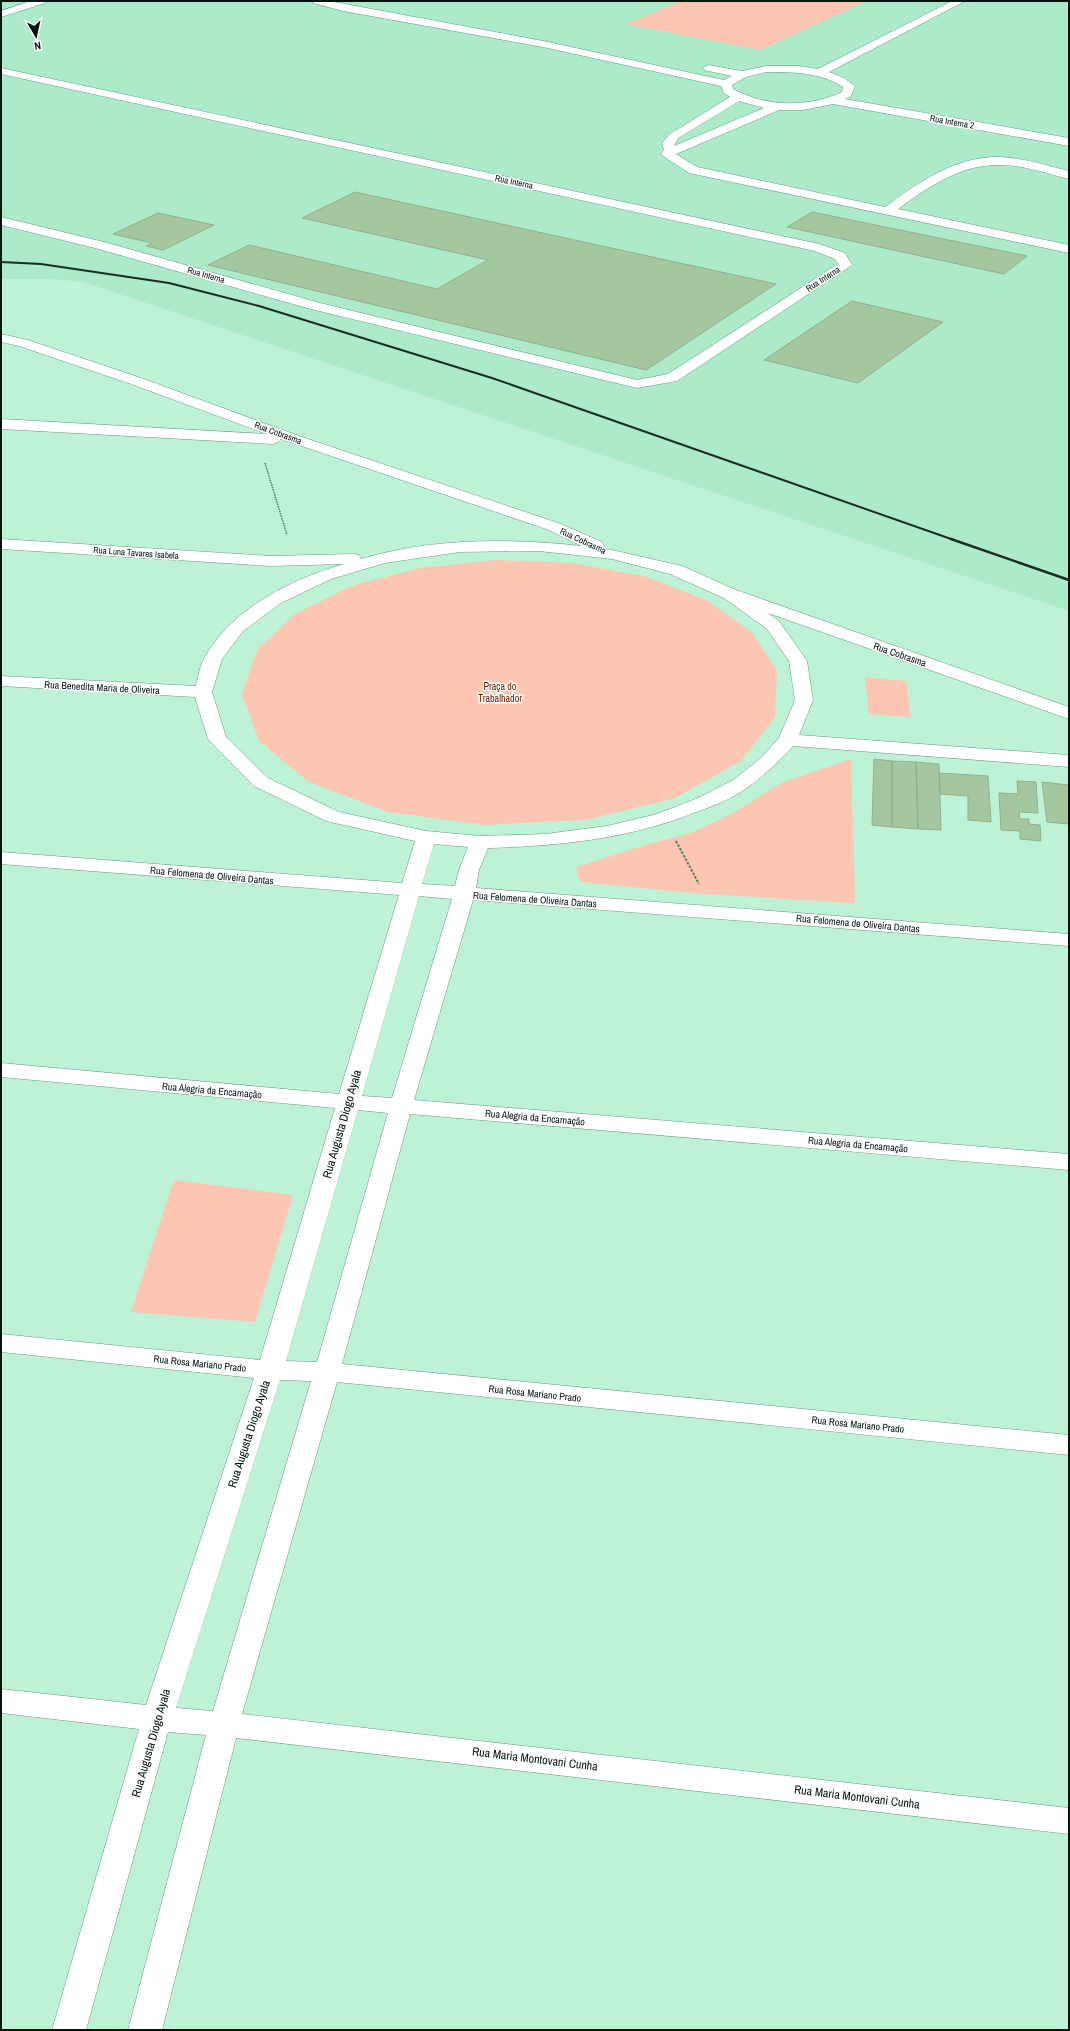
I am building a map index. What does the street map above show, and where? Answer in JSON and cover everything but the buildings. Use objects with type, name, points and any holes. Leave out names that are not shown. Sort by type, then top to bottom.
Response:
[{"type":"street","points":[[1,14],[41,1]]},
{"type":"street","points":[[821,72],[960,1]]},
{"type":"street","points":[[312,2],[345,4],[680,63]]},
{"type":"street","points":[[345,4],[542,44],[726,84],[742,74],[766,69],[794,69],[821,72],[839,78],[849,86],[847,94],[835,101],[810,106],[779,106],[756,103],[738,97],[728,91],[726,84]]},
{"type":"street","points":[[696,66],[742,74]]},
{"type":"street","name":"Rua Interna","points":[[1,71],[819,248],[840,256],[845,265],[672,378],[637,384],[316,306],[99,245],[1,221]]},
{"type":"street","points":[[667,153],[668,143],[674,136],[738,97]]},
{"type":"street","name":"Rua Interna 2","points":[[835,101],[1069,142]]},
{"type":"street","points":[[667,153],[779,106]]},
{"type":"street","points":[[667,153],[693,170],[1069,249]]},
{"type":"street","points":[[887,211],[911,194],[947,173],[980,161],[1000,161],[1069,175]]},
{"type":"street","name":"Rua Cobrasma","points":[[1,338],[24,343],[136,381],[297,440],[555,527],[612,554]]},
{"type":"street","points":[[1,424],[297,440]]},
{"type":"street","name":"Rua Cobrasma","points":[[539,546],[554,533],[555,527]]},
{"type":"street","name":"Rua Luna Tavares Isabela","points":[[1,544],[271,561],[383,558]]},
{"type":"street","points":[[539,546],[612,554],[676,570],[730,594],[773,625],[798,661],[804,700],[788,740],[768,762],[740,784],[706,802],[664,818],[607,832],[545,840],[480,842],[426,837],[333,817],[261,782],[217,739],[203,692],[213,658],[237,626],[275,599],[324,575],[383,558],[460,547],[539,546]]},
{"type":"street","points":[[271,561],[282,577],[284,584],[275,599]]},
{"type":"street","name":"Rua Cobrasma","points":[[730,594],[1069,713]]},
{"type":"street","name":"Rua Benedita Maria de Oliveira","points":[[1,681],[203,692]]},
{"type":"street","points":[[788,740],[1069,761]]},
{"type":"street","name":"Rua Augusta Diogo Ayala","points":[[69,2030],[157,1719],[270,1370],[426,837]]},
{"type":"street","points":[[145,2030],[224,1724],[327,1372],[401,1106],[464,894],[469,870],[480,842]]},
{"type":"street","name":"Rua Felomena de Oliveira Dantas","points":[[1,858],[411,891],[709,911],[1069,940]]},
{"type":"street","name":"Rua Alegria da Encarnação","points":[[1,1070],[348,1102],[1069,1162]]},
{"type":"street","name":"Rua Rosa Mariano Prado","points":[[1,1343],[270,1370],[327,1372],[1069,1445]]},
{"type":"street","name":"Rua Maria Montovani Cunha","points":[[1,1701],[157,1719],[224,1724],[1069,1821]]},
{"type":"path","points":[[257,438],[295,560]]},
{"type":"path","points":[[664,818],[705,894],[709,911]]},
{"type":"shaded area","points":[[1,1],[1069,1],[1069,611],[83,282],[52,279],[1,279]]},
{"type":"green space","points":[[681,1],[867,1],[760,50],[626,24]]},
{"type":"green space","name":"Praça do Trabalhador","points":[[495,560],[572,563],[644,576],[706,600],[752,632],[777,671],[775,717],[741,761],[675,798],[585,820],[485,825],[388,812],[309,782],[259,741],[242,695],[257,650],[295,614],[351,586],[420,568]]},
{"type":"green space","points":[[865,677],[906,681],[911,717],[869,714]]},
{"type":"green space","points":[[851,759],[855,903],[705,894],[580,882],[576,867],[649,844],[694,832],[733,813],[781,783]]},
{"type":"green space","points":[[174,1180],[293,1195],[255,1322],[131,1312]]},
{"type":"railway","points":[[1,262],[41,264],[169,283],[259,306],[492,378],[954,540]]},
{"type":"railway","points":[[951,539],[1069,580]]}]
